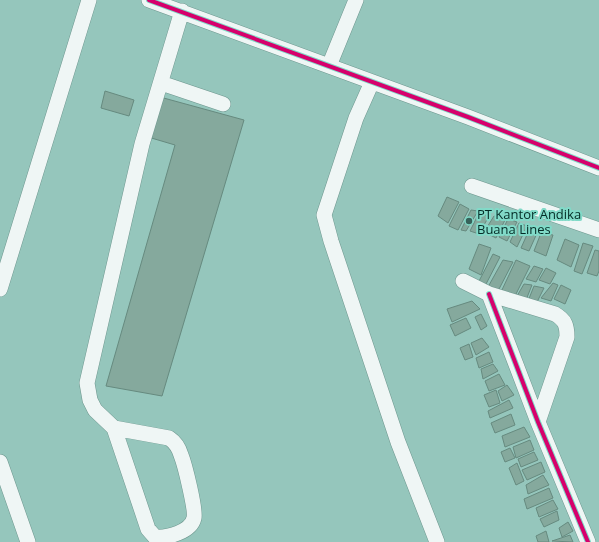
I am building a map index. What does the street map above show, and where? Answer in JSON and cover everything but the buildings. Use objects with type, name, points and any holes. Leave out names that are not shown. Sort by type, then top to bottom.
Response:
[{"type":"street","points":[[0,289],[90,0]]},
{"type":"street","points":[[149,0],[468,117],[599,168]]},
{"type":"street","points":[[329,66],[356,0]]},
{"type":"street","points":[[114,428],[169,438],[174,441],[181,455],[194,511],[192,523],[186,529],[162,538],[155,537],[151,534],[114,428],[93,406],[88,391],[88,375],[142,144],[182,11]]},
{"type":"street","points":[[372,82],[356,118],[324,215],[331,241],[398,442],[437,542]]},
{"type":"street","points":[[161,83],[223,104]]},
{"type":"street","points":[[472,186],[599,230]]},
{"type":"street","points":[[462,280],[489,294],[555,314],[562,318],[566,323],[567,337],[538,422]]},
{"type":"street","points":[[489,294],[538,422],[588,542]]},
{"type":"street","points":[[0,462],[28,542]]},
{"type":"cycle path","points":[[149,0],[468,117],[599,168]]},
{"type":"cycle path","points":[[489,294],[538,422],[588,542]]},
{"type":"place","name":"PT Kantor Andika Buana Lines","points":[[469,221]]}]
